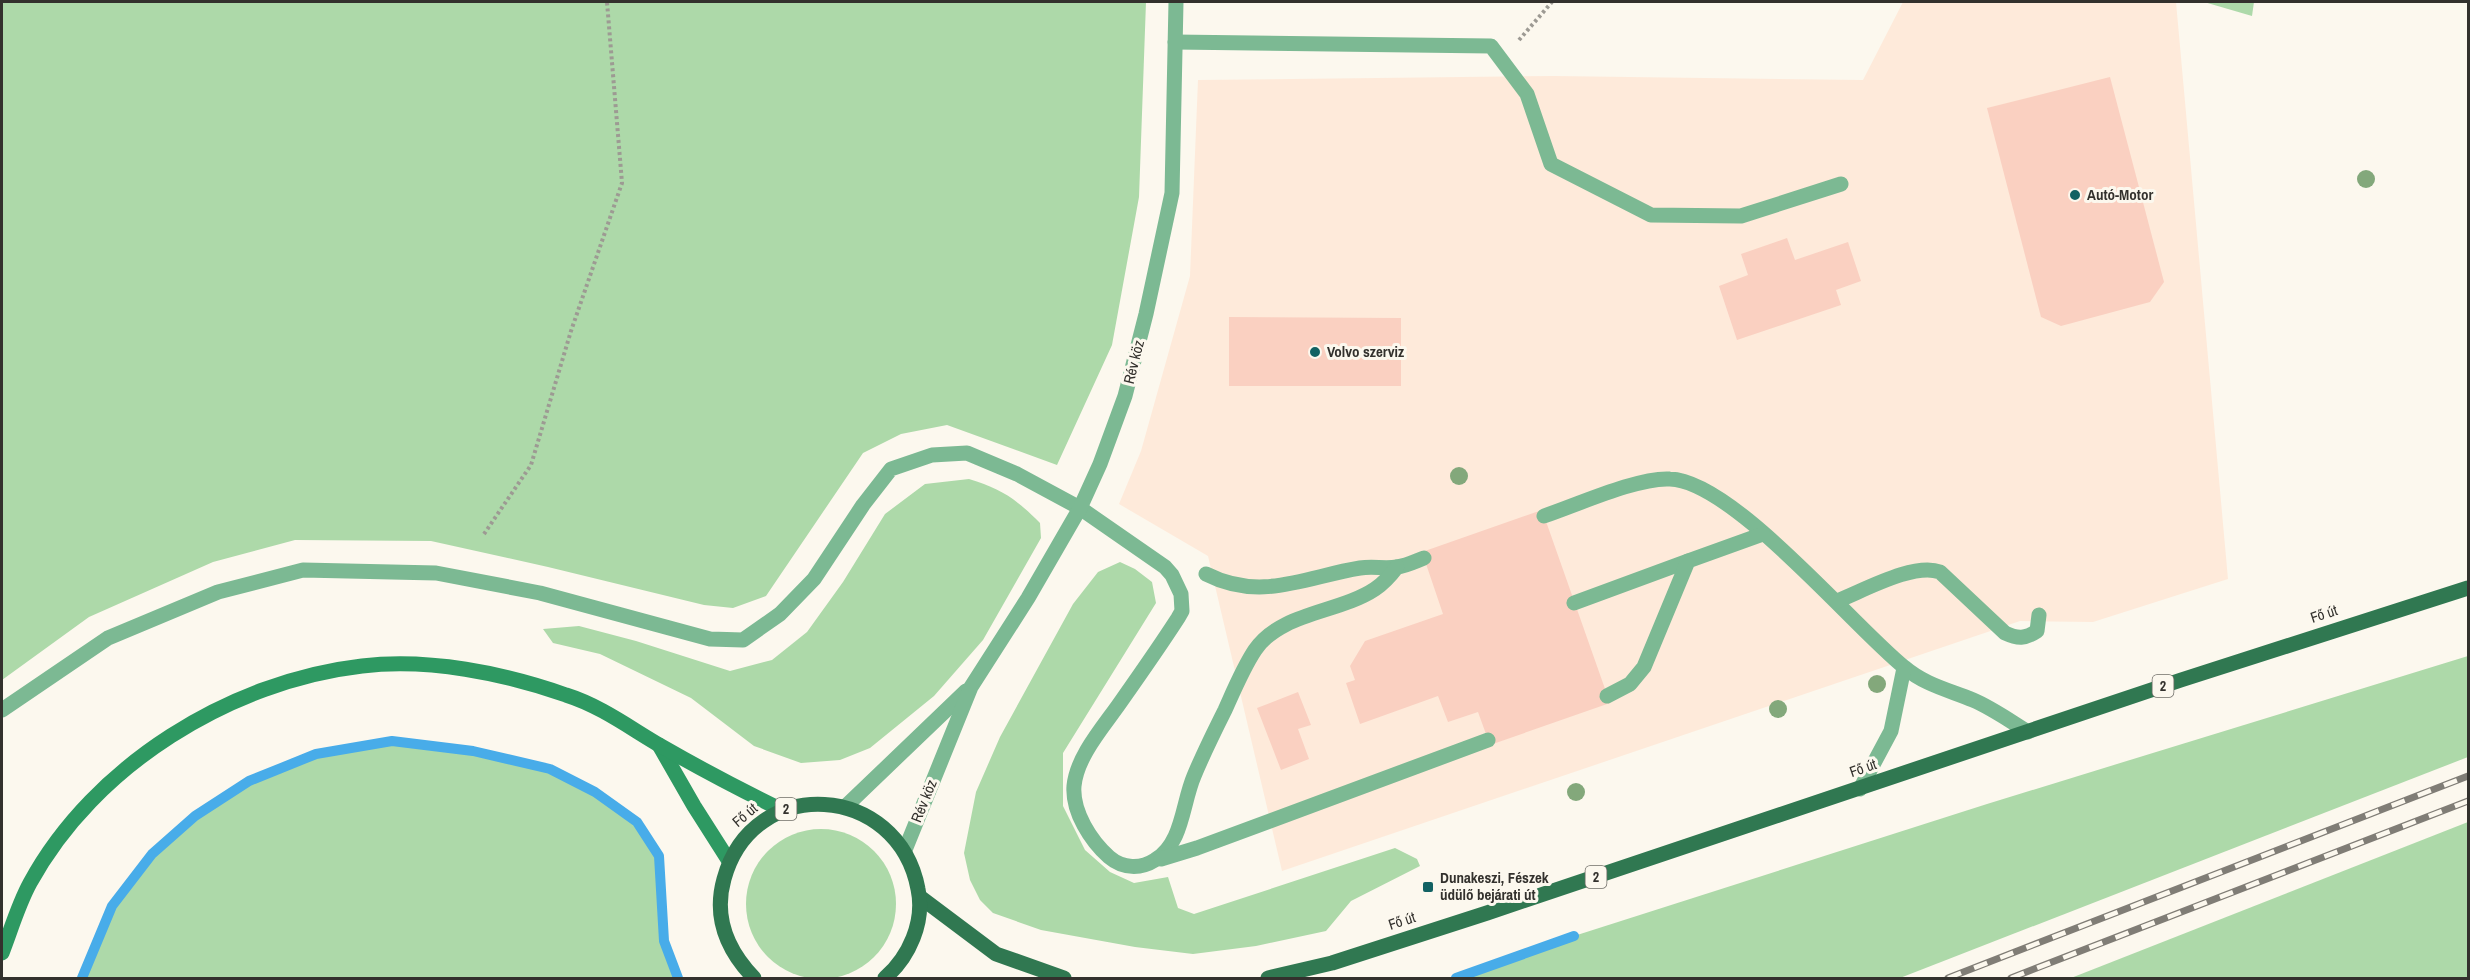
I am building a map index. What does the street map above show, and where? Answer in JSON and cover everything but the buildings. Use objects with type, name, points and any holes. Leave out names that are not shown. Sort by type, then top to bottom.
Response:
[{"type":"main road","name":"Fő út","points":[[1268,978],[1343,959],[2469,588]]},
{"type":"main road","points":[[2,953],[30,883],[61,836],[123,771],[163,740],[200,719],[273,685],[363,666],[416,666],[495,674],[597,706],[719,779],[782,810]]},
{"type":"main road","points":[[659,745],[729,861]]},
{"type":"main road","name":"Fő út","points":[[754,978],[737,961],[723,930],[720,895],[729,861],[742,840],[760,822],[782,810],[814,803],[845,807],[868,816],[888,831],[905,850],[915,872],[920,897],[916,934],[898,966],[885,978]]},
{"type":"main road","points":[[920,897],[996,954],[1064,978]]},
{"type":"main road","name":"Fő út","points":[[737,961],[737,978]]},
{"type":"street","name":"Rév köz","points":[[905,850],[971,687],[1028,598],[1080,508],[1100,464],[1125,396],[1146,314],[1172,193],[1176,2]]},
{"type":"street","points":[[1175,42],[1491,46],[1527,94],[1551,164],[1651,215],[1741,216],[1841,184]]},
{"type":"street","points":[[2,710],[108,638],[218,592],[303,570],[436,573],[540,593],[710,639],[743,640],[780,614],[814,579],[863,505],[891,469],[932,455],[967,453],[1017,474],[1080,508],[1165,567],[1178,585],[1182,602],[1178,618],[1087,750],[1074,785],[1077,807],[1089,835],[1110,858],[1120,865],[1136,867],[1208,844],[1488,740]]},
{"type":"street","points":[[1544,516],[1650,480],[1670,478],[1694,483],[1714,494],[1763,534],[1837,601],[1904,668],[1932,686],[1975,700],[2028,732]]},
{"type":"street","points":[[1574,603],[1763,534]]},
{"type":"street","points":[[1206,574],[1225,584],[1261,588],[1306,582],[1359,568],[1397,567],[1424,558]]},
{"type":"street","points":[[1607,696],[1630,684],[1644,667],[1688,561]]},
{"type":"street","points":[[1153,862],[1170,848],[1193,777],[1257,647],[1271,634],[1289,624],[1365,595],[1387,580],[1397,567]]},
{"type":"street","points":[[1837,601],[1907,573],[1931,568],[1940,572],[2005,633],[2015,638],[2029,636],[2037,631],[2039,615]]},
{"type":"street","points":[[1860,789],[1891,731],[1904,668]]},
{"type":"street","name":"Rév köz","points":[[845,807],[971,687]]},
{"type":"path","points":[[484,534],[531,465],[571,331],[622,183],[608,2]]},
{"type":"path","points":[[1501,60],[1552,2]]},
{"type":"shaded area","points":[[1903,2],[2176,2],[2228,579],[2093,622],[2020,621],[1282,871],[1208,556],[1119,504],[1141,451],[1190,276],[1198,80],[1554,76],[1863,80]]},
{"type":"green space","points":[[2,2],[1146,2],[1139,197],[1112,345],[1057,465],[947,425],[901,434],[863,453],[766,596],[733,608],[704,605],[431,541],[295,540],[213,562],[89,617],[2,680]]},
{"type":"green space","points":[[2204,2],[2254,2],[2252,16]]},
{"type":"green space","points":[[969,479],[1000,491],[1023,507],[1040,523],[1041,538],[983,640],[934,696],[870,748],[840,760],[801,763],[754,746],[691,698],[600,654],[553,643],[543,629],[579,626],[636,641],[730,671],[772,660],[807,632],[843,582],[885,514],[925,484]]},
{"type":"green space","points":[[1120,562],[1135,569],[1152,582],[1156,603],[1063,753],[1063,806],[1085,850],[1110,872],[1134,883],[1168,877],[1178,908],[1194,914],[1395,848],[1417,859],[1420,866],[1351,901],[1326,931],[1256,946],[1193,954],[1135,947],[1041,930],[993,913],[980,900],[970,880],[964,853],[976,792],[1000,737],[1073,604],[1098,572]]},
{"type":"green space","points":[[2468,656],[2468,757],[1900,978],[1456,978],[1574,936],[1987,804]]},
{"type":"green space","points":[[392,741],[473,751],[550,769],[595,792],[637,822],[659,856],[664,941],[678,978],[82,978],[95,942],[112,909],[133,878],[157,850],[185,825],[215,803],[248,784],[303,758],[334,750]]},
{"type":"green space","points":[[2468,822],[2468,978],[2071,978]]},
{"type":"green space","points":[[821,829],[850,835],[874,851],[890,875],[896,904],[890,933],[874,957],[850,973],[821,979],[792,973],[768,957],[752,933],[746,904],[752,875],[768,851],[792,835]]},
{"type":"waterway","points":[[82,978],[112,906],[152,854],[195,816],[249,781],[316,754],[392,741],[473,751],[550,769],[595,792],[637,822],[659,856],[664,941],[678,978]]},
{"type":"waterway","points":[[1456,978],[1574,936]]},
{"type":"railway","points":[[1948,978],[2468,776]]},
{"type":"railway","points":[[2011,978],[2468,801]]},
{"type":"place","name":"Autó-Motor","points":[[2075,195]]},
{"type":"place","name":"Volvo szerviz","points":[[1315,352]]},
{"type":"place","name":"Dunakeszi, Fészek üdülő bejárati út","points":[[1428,887]]}]
